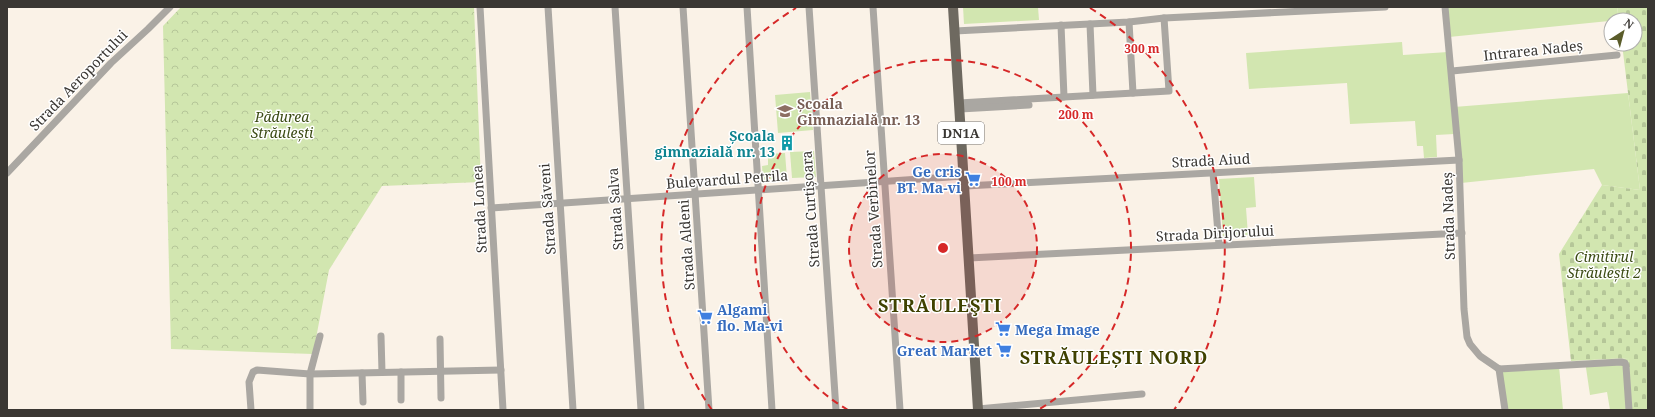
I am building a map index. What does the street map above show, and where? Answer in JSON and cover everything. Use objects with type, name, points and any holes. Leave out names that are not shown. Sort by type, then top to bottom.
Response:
[{"type":"main road","name":"DN1A","points":[[953,7],[970,258],[978,409]]},
{"type":"street","name":"Strada Aeroportului","points":[[7,173],[111,63],[170,7]]},
{"type":"street","name":"Strada Lonea","points":[[480,7],[503,410]]},
{"type":"street","name":"Strada Săveni","points":[[548,7],[573,410]]},
{"type":"street","name":"Strada Salva","points":[[615,7],[641,410]]},
{"type":"street","name":"Strada Aldeni","points":[[683,7],[709,410]]},
{"type":"street","points":[[747,7],[772,410]]},
{"type":"street","name":"Strada Curtișoara","points":[[810,7],[836,410]]},
{"type":"street","name":"Strada Verbinelor","points":[[873,7],[900,410]]},
{"type":"street","points":[[955,31],[1129,22],[1164,18],[1385,7]]},
{"type":"street","name":"Strada Nadeș","points":[[1445,7],[1459,160],[1464,309],[1467,337],[1470,344],[1480,356],[1499,369]]},
{"type":"street","points":[[959,106],[1064,97],[1169,91],[1164,18]]},
{"type":"street","points":[[1129,22],[1133,93]]},
{"type":"street","points":[[1090,24],[1093,95]]},
{"type":"street","points":[[1061,25],[1064,97]]},
{"type":"street","name":"Intrarea Nadeș","points":[[1452,71],[1617,55]]},
{"type":"street","points":[[959,106],[1029,105]]},
{"type":"street","name":"Strada Aiud","points":[[964,181],[1213,173],[1459,160]]},
{"type":"street","points":[[1213,173],[1219,245]]},
{"type":"street","name":"Bulevardul Petrila","points":[[491,208],[885,182],[964,181]]},
{"type":"street","name":"Strada Dirijorului","points":[[970,258],[1462,233]]},
{"type":"street","points":[[310,410],[310,374],[320,336]]},
{"type":"street","points":[[381,336],[382,372]]},
{"type":"street","points":[[440,339],[441,398]]},
{"type":"street","points":[[1505,410],[1499,369],[1621,362],[1625,364],[1629,410]]},
{"type":"street","points":[[251,410],[249,382],[253,372],[263,370],[310,374],[501,370]]},
{"type":"street","points":[[362,372],[363,402]]},
{"type":"street","points":[[401,372],[401,400]]},
{"type":"street","points":[[978,409],[1142,394]]},
{"type":"green space","name":"Pădurea Străulești","points":[[181,7],[474,7],[481,182],[382,186],[329,270],[313,354],[171,349],[163,26]]},
{"type":"green space","points":[[963,7],[1038,7],[1039,20],[964,24]]},
{"type":"green space","points":[[1445,7],[1617,7],[1618,12],[1603,12],[1603,22],[1449,37]]},
{"type":"green space","name":"Cimitirul Străulești 2","points":[[1617,7],[1648,7],[1648,410],[1632,410],[1628,358],[1571,361],[1559,254],[1602,185],[1640,190],[1623,52],[1643,52],[1643,12],[1618,12]]},
{"type":"green space","points":[[1402,42],[1403,55],[1448,52],[1454,134],[1436,135],[1437,157],[1424,158],[1423,146],[1417,146],[1415,121],[1350,124],[1347,83],[1249,89],[1246,53]]},
{"type":"green space","points":[[810,92],[813,130],[778,133],[775,95]]},
{"type":"green space","points":[[1628,93],[1640,190],[1602,185],[1594,169],[1461,183],[1454,107]]},
{"type":"green space","points":[[814,151],[816,177],[792,178],[790,152]]},
{"type":"green space","points":[[785,153],[787,178],[763,180],[762,166],[768,165],[768,154]]},
{"type":"green space","points":[[1254,177],[1256,207],[1246,208],[1248,235],[1223,237],[1219,179]]},
{"type":"green space","points":[[1628,358],[1632,410],[1610,410],[1607,392],[1590,395],[1585,361]]},
{"type":"green space","points":[[1559,366],[1563,410],[1505,410],[1499,369]]},
{"type":"place","name":"Școala Gimnazială nr. 13","points":[[785,111]]},
{"type":"place","name":"Școala gimnazială nr. 13","points":[[787,143]]},
{"type":"place","name":"Ge cris BT. Ma-vi","points":[[973,179]]},
{"type":"place","name":"Algami flo. Ma-vi","points":[[705,317]]},
{"type":"place","name":"Mega Image","points":[[1003,329]]},
{"type":"place","name":"Great Market","points":[[1004,350]]},
{"type":"district","name":"STRĂULEŞTI","points":[[940,305]]},
{"type":"district","name":"STRĂULEȘTI NORD","points":[[1114,357]]}]
